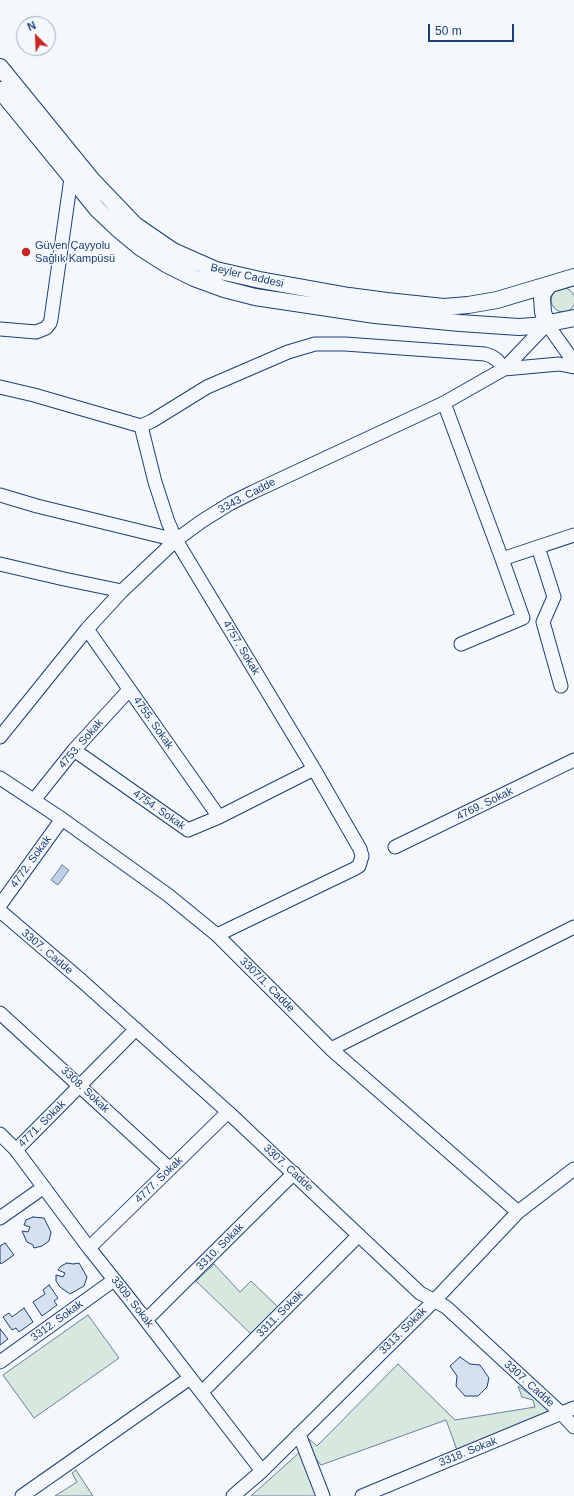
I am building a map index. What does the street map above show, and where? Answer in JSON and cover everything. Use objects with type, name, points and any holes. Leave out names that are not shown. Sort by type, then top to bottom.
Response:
[{"type":"main road","name":"Beyler Caddesi","points":[[0,67],[92,180],[135,225],[173,251],[201,264],[231,274],[291,286],[387,301],[444,307],[482,303],[572,280]]},
{"type":"main road","name":"Beyler Caddesi","points":[[0,90],[71,178],[118,229],[141,248],[166,264],[194,278],[224,289],[286,302],[375,315],[519,327],[547,324],[574,318]]},
{"type":"main road","points":[[547,324],[543,312],[542,298],[543,293],[549,285]]},
{"type":"street","points":[[0,329],[36,332],[46,328],[51,319],[71,178]]},
{"type":"street","points":[[547,324],[574,362]]},
{"type":"street","name":"3343. Cadde","points":[[0,737],[87,629],[122,590],[176,540],[230,503],[444,403],[504,368],[547,324]]},
{"type":"street","points":[[0,387],[34,395],[141,426],[152,422],[207,387],[288,352],[315,344],[345,344],[485,354],[497,360],[504,368],[559,364],[574,366]]},
{"type":"street","points":[[444,403],[523,618],[460,644]]},
{"type":"street","name":"4757. Sokak","points":[[141,426],[155,482],[168,522],[176,540],[314,770],[360,849],[362,856],[359,866],[354,869],[217,936]]},
{"type":"street","points":[[0,495],[37,506],[176,540]]},
{"type":"street","points":[[502,559],[574,535]]},
{"type":"street","points":[[538,547],[554,597],[543,622],[561,686]]},
{"type":"street","points":[[0,564],[64,579],[122,590]]},
{"type":"street","name":"4755. Sokak","points":[[87,629],[219,817]]},
{"type":"street","name":"4753. Sokak","points":[[34,800],[74,750],[129,690]]},
{"type":"street","name":"4754. Sokak","points":[[74,750],[188,830],[219,817],[314,770]]},
{"type":"street","name":"4769. Sokak","points":[[395,847],[574,760]]},
{"type":"street","name":"3307/1. Cadde","points":[[0,778],[62,819],[168,896],[217,936],[331,1049],[518,1212]]},
{"type":"street","name":"4772. Sokak","points":[[0,905],[62,819]]},
{"type":"street","name":"3307. Cadde","points":[[0,911],[82,981],[228,1112],[420,1293],[446,1307],[568,1411],[574,1427]]},
{"type":"street","points":[[331,1049],[574,927]]},
{"type":"street","name":"3308. Sokak","points":[[0,1013],[170,1169]]},
{"type":"street","name":"4771. Sokak","points":[[16,1150],[136,1029]]},
{"type":"street","name":"4777. Sokak","points":[[89,1248],[228,1112]]},
{"type":"street","name":"3309. Sokak","points":[[0,1134],[16,1150],[89,1248],[202,1392],[262,1472]]},
{"type":"street","name":"3313. Sokak","points":[[233,1496],[262,1472],[434,1300],[518,1212],[574,1169]]},
{"type":"street","name":"3310. Sokak","points":[[146,1320],[294,1173]]},
{"type":"street","points":[[0,1218],[44,1187]]},
{"type":"street","name":"3311. Sokak","points":[[202,1392],[359,1235]]},
{"type":"street","name":"3312. Sokak","points":[[0,1362],[114,1280]]},
{"type":"street","points":[[22,1496],[190,1378]]},
{"type":"street","name":"3318. Sokak","points":[[362,1496],[568,1411]]},
{"type":"street","points":[[299,1434],[324,1496]]},
{"type":"shaded area","points":[[563,288],[572,291],[575,300],[572,309],[563,312],[554,309],[551,300],[554,291]]},
{"type":"shaded area","points":[[214,1264],[240,1292],[251,1281],[278,1307],[251,1334],[196,1281]]},
{"type":"shaded area","points":[[88,1315],[119,1358],[34,1418],[3,1375]]},
{"type":"shaded area","points":[[398,1364],[455,1420],[535,1407],[533,1400],[522,1397],[518,1386],[548,1407],[548,1415],[457,1450],[446,1420],[321,1465],[309,1450],[306,1443],[309,1439],[317,1446]]},
{"type":"shaded area","points":[[301,1451],[317,1496],[251,1496]]},
{"type":"shaded area","points":[[76,1470],[93,1496],[55,1496],[77,1482],[72,1473]]},
{"type":"water","points":[[62,865],[69,870],[58,885],[51,880]]},
{"type":"building","points":[[33,1217],[44,1218],[51,1232],[49,1241],[42,1246],[34,1248],[33,1245],[27,1242],[22,1231],[28,1232],[30,1227],[24,1225],[26,1220]]},
{"type":"building","points":[[5,1243],[14,1255],[1,1264],[0,1246]]},
{"type":"building","points":[[67,1263],[79,1263],[87,1277],[84,1286],[70,1294],[60,1287],[56,1281],[56,1275],[63,1277],[65,1273],[58,1270],[61,1266]]},
{"type":"building","points":[[49,1285],[58,1298],[54,1301],[57,1305],[42,1316],[33,1302],[45,1294],[43,1290]]},
{"type":"building","points":[[24,1308],[33,1322],[19,1332],[16,1328],[12,1330],[3,1317],[9,1313],[12,1317]]},
{"type":"building","points":[[0,1329],[8,1339],[0,1345]]},
{"type":"building","points":[[460,1357],[470,1364],[480,1365],[489,1378],[487,1387],[478,1396],[465,1396],[456,1386],[457,1376],[450,1366]]},
{"type":"place","name":"Güven Çayyolu Sağlık Kampüsü","points":[[26,252]]}]
